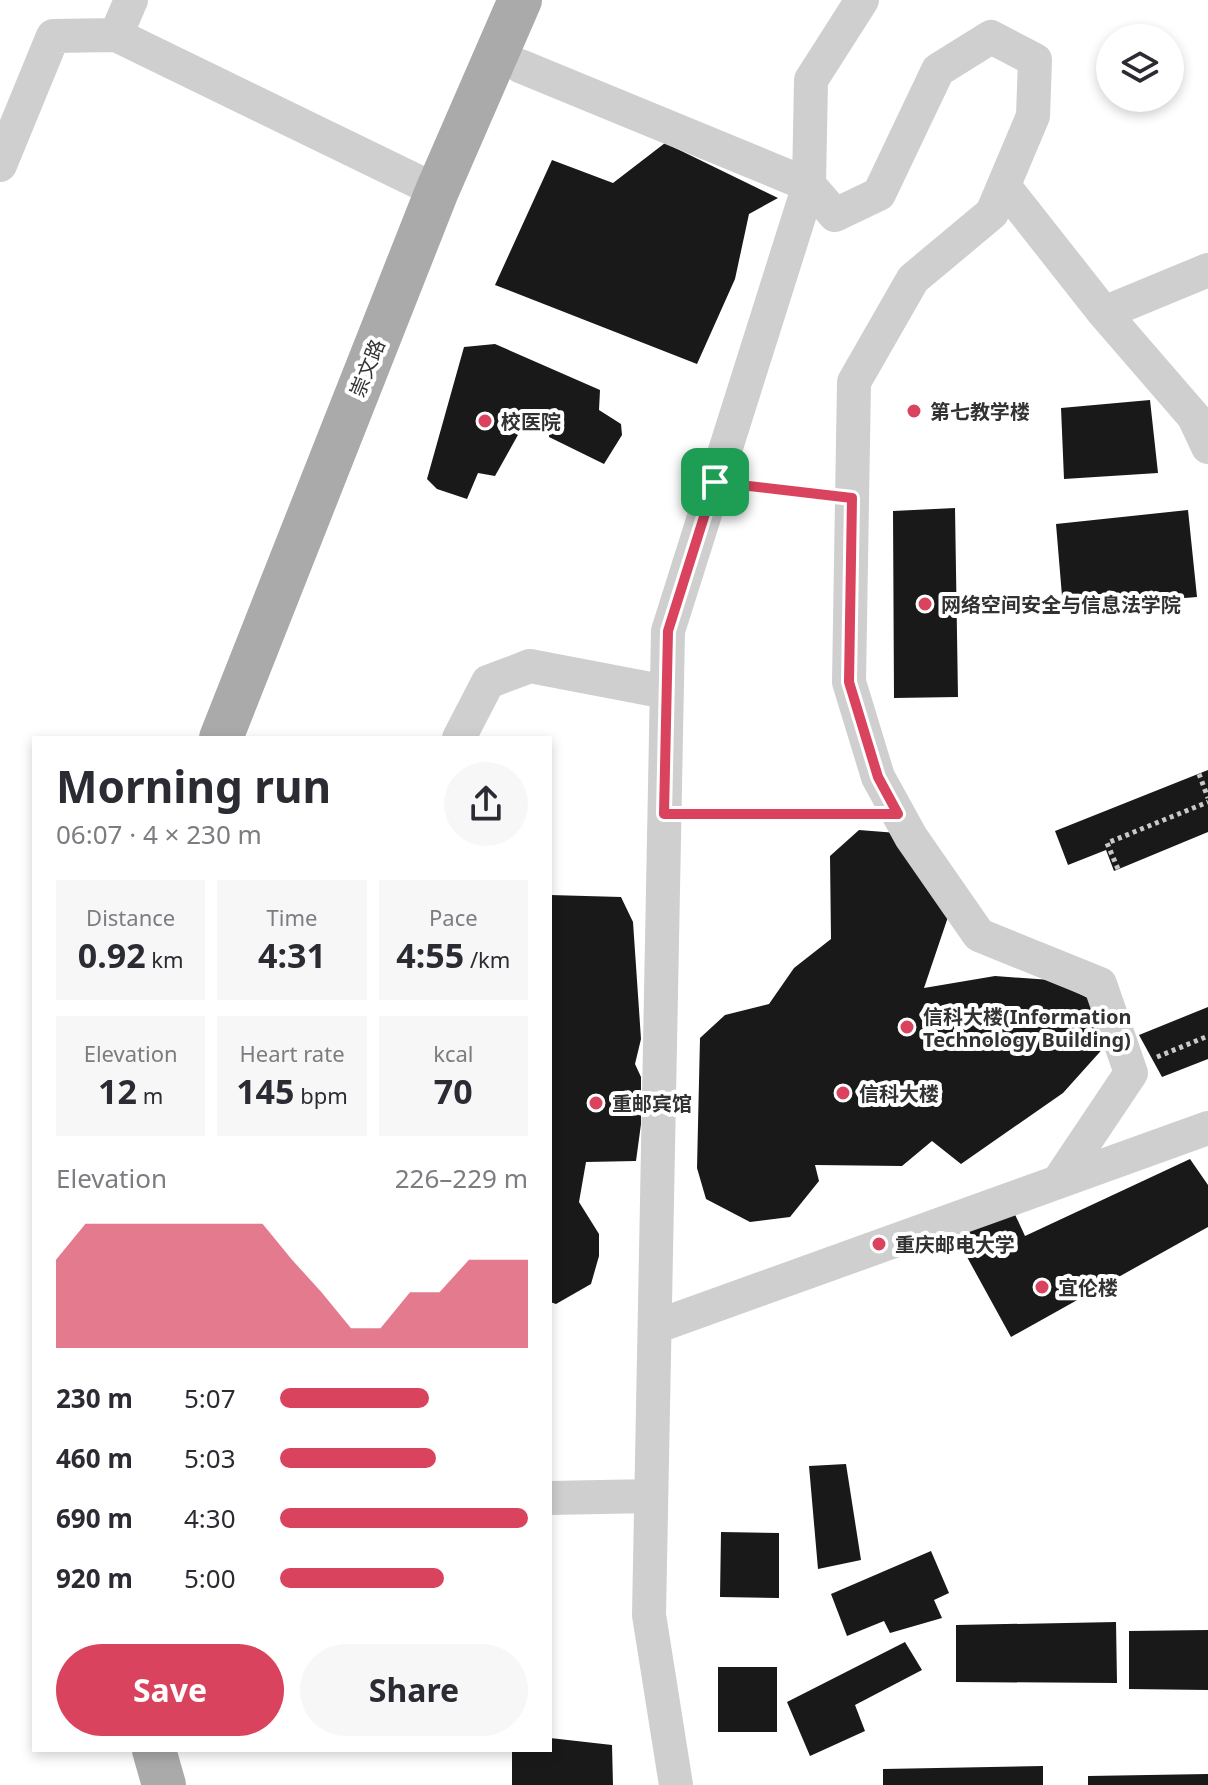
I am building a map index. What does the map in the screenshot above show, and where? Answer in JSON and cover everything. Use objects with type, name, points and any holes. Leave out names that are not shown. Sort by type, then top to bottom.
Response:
[{"type":"main road","name":"崇文路","points":[[222,736],[437,191],[520,0]]},
{"type":"main road","name":"崇文路","points":[[252,736],[520,66],[550,0]]},
{"type":"main road","points":[[155,1752],[164,1785]]},
{"type":"main road","points":[[175,1752],[183,1785]]},
{"type":"street","points":[[116,35],[131,0]]},
{"type":"street","points":[[676,1785],[649,1615],[668,631],[809,185],[811,80],[862,0]]},
{"type":"street","points":[[0,165],[53,36],[116,35],[437,191]]},
{"type":"street","points":[[520,66],[809,185],[835,215],[879,194],[938,70],[991,37],[1035,60],[1033,116],[992,213],[913,279],[854,382],[849,682],[878,777],[898,814],[979,935],[1100,984],[1131,1073],[1058,1182]]},
{"type":"street","points":[[1004,186],[1104,313],[1194,417],[1208,447]]},
{"type":"street","points":[[1104,313],[1208,270]]},
{"type":"street","points":[[460,736],[488,682],[530,666],[666,692]]},
{"type":"street","points":[[655,1327],[1208,1128]]},
{"type":"street","points":[[552,1498],[651,1496]]},
{"type":"path","points":[[715,482],[852,498]]},
{"type":"path","points":[[1118,869],[1107,843],[1208,800],[1199,774]]},
{"type":"path","points":[[664,814],[898,814]]},
{"type":"path","points":[[1151,1060],[1208,1036]]},
{"type":"building","points":[[665,143],[778,198],[749,214],[735,279],[697,364],[495,285],[552,160],[613,183]]},
{"type":"building","name":"校医院","points":[[495,344],[600,390],[599,410],[621,424],[622,435],[604,464],[549,437],[549,426],[528,417],[495,476],[478,473],[467,499],[437,489],[427,479],[464,347]]},
{"type":"building","points":[[1150,400],[1158,473],[1064,479],[1061,408]]},
{"type":"building","name":"网络空间安全与信息法学院","points":[[955,508],[958,697],[894,698],[893,511]]},
{"type":"building","points":[[1188,510],[1197,597],[1063,608],[1056,524]]},
{"type":"building","points":[[1208,770],[1208,832],[1114,871],[1106,850],[1068,865],[1055,831]]},
{"type":"building","name":"信科大楼(Information Technology Building)","points":[[859,830],[897,833],[949,914],[924,988],[995,976],[1051,980],[1092,1000],[1107,1044],[1063,1093],[961,1164],[932,1141],[902,1166],[815,1165],[819,1181],[790,1217],[750,1222],[706,1199],[697,1168],[700,1038],[725,1015],[769,1004],[794,968],[831,939],[830,856]]},
{"type":"building","name":"重邮宾馆","points":[[552,895],[621,897],[633,922],[641,1039],[635,1064],[641,1077],[641,1124],[636,1161],[586,1162],[579,1202],[599,1234],[599,1256],[591,1284],[556,1304],[552,1303]]},
{"type":"building","points":[[1208,1007],[1208,1059],[1162,1077],[1139,1035]]},
{"type":"building","name":"宜伦楼","points":[[1190,1159],[1208,1185],[1208,1227],[1011,1337],[956,1237],[1012,1208],[1025,1236]]},
{"type":"building","points":[[846,1464],[861,1560],[818,1569],[809,1466]]},
{"type":"building","points":[[721,1532],[779,1533],[779,1598],[720,1597]]},
{"type":"building","points":[[931,1551],[949,1593],[934,1600],[942,1618],[890,1633],[884,1621],[847,1636],[831,1594]]},
{"type":"building","points":[[1116,1622],[1117,1683],[956,1682],[956,1625]]},
{"type":"building","points":[[1208,1630],[1208,1690],[1129,1689],[1129,1631]]},
{"type":"building","points":[[905,1642],[922,1670],[855,1705],[865,1731],[810,1756],[787,1702]]},
{"type":"building","points":[[718,1667],[777,1667],[777,1732],[718,1732]]},
{"type":"building","points":[[552,1738],[612,1745],[613,1785],[512,1785],[512,1752],[552,1752]]},
{"type":"building","points":[[1043,1766],[1043,1785],[883,1785],[883,1769]]},
{"type":"building","points":[[1208,1774],[1208,1785],[1088,1785],[1088,1776]]},
{"type":"place","name":"第七教学楼","points":[[914,411]]},
{"type":"place","name":"校医院","points":[[485,421]]},
{"type":"place","name":"网络空间安全与信息法学院","points":[[925,604]]},
{"type":"place","name":"信科大楼(Information Technology Building)","points":[[907,1027]]},
{"type":"place","name":"信科大楼","points":[[843,1093]]},
{"type":"place","name":"重邮宾馆","points":[[596,1103]]},
{"type":"place","name":"重庆邮电大学","points":[[879,1244]]},
{"type":"place","name":"宜伦楼","points":[[1042,1287]]},
{"type":"route","points":[[715,482],[852,498],[849,682],[878,777],[898,814],[664,814],[668,631],[715,482]]}]
